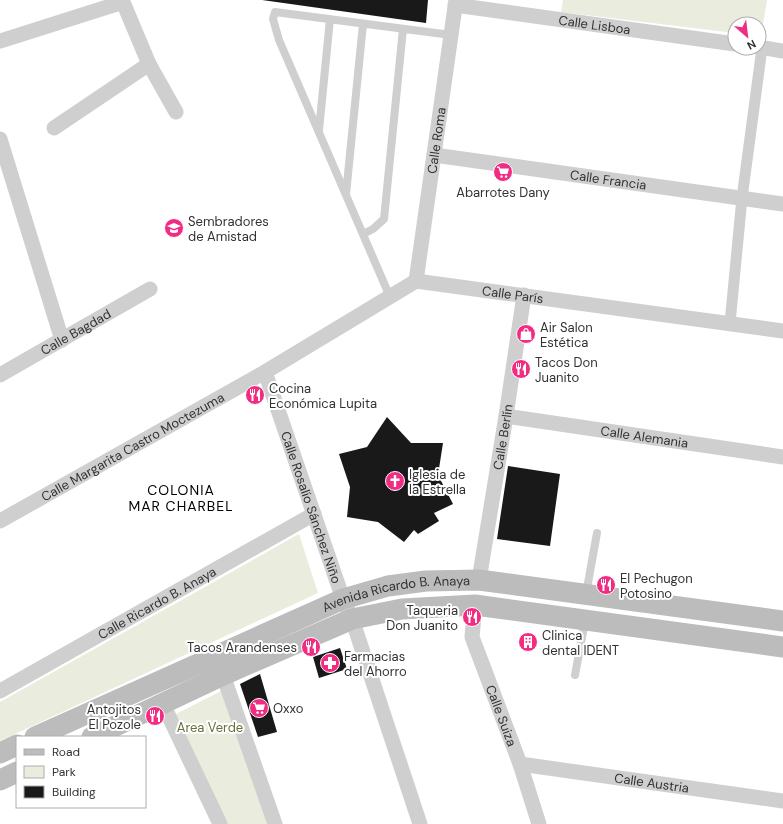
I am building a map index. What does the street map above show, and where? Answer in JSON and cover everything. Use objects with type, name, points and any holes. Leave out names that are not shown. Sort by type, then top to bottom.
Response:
[{"type":"main road","name":"Avenida Ricardo B. Anaya","points":[[37,736],[343,599],[388,586],[426,581],[479,580],[783,621]]},
{"type":"main road","name":"Avenida Ricardo B. Anaya","points":[[94,736],[223,675],[352,619],[402,609],[475,605],[783,647]]},
{"type":"main road","points":[[0,753],[16,745]]},
{"type":"main road","points":[[0,780],[16,772]]},
{"type":"street","points":[[0,41],[123,2],[149,64],[176,112]]},
{"type":"street","name":"Calle Roma","points":[[416,281],[455,3]]},
{"type":"street","name":"Calle Lisboa","points":[[455,3],[727,43]]},
{"type":"street","points":[[767,48],[783,50]]},
{"type":"street","points":[[730,323],[742,198],[760,56]]},
{"type":"street","points":[[54,128],[149,64]]},
{"type":"street","points":[[0,140],[62,340]]},
{"type":"street","name":"Calle Francia","points":[[434,155],[783,204]]},
{"type":"street","points":[[265,372],[416,281]]},
{"type":"street","name":"Calle París","points":[[416,281],[524,294],[783,331]]},
{"type":"street","name":"Calle Bagdad","points":[[0,375],[150,289]]},
{"type":"street","name":"Calle Berlín","points":[[479,580],[524,294]]},
{"type":"street","name":"Calle Rosalío Sánchez Niño","points":[[265,372],[343,599],[352,619],[420,824]]},
{"type":"street","name":"Calle Margarita Castro Moctezuma","points":[[0,521],[265,372]]},
{"type":"street","name":"Calle Alemania","points":[[506,416],[783,457]]},
{"type":"street","name":"Calle Ricardo B. Anaya","points":[[0,691],[314,514]]},
{"type":"street","name":"Calle Suiza","points":[[475,605],[472,637],[520,764],[539,824]]},
{"type":"street","points":[[223,675],[275,824]]},
{"type":"street","points":[[163,704],[220,824]]},
{"type":"street","name":"Calle Austria","points":[[520,764],[783,801]]},
{"type":"lane","points":[[390,297],[279,40],[273,19],[275,12],[451,35]]},
{"type":"lane","points":[[319,132],[330,19]]},
{"type":"lane","points":[[346,195],[363,24]]},
{"type":"lane","points":[[363,234],[373,229],[384,219],[403,29]]},
{"type":"lane","points":[[586,594],[597,533]]},
{"type":"lane","points":[[575,675],[585,620]]},
{"type":"green space","points":[[563,0],[767,0],[764,16],[727,16],[727,32],[561,12]]},
{"type":"green space","points":[[299,534],[318,593],[0,741],[0,702]]},
{"type":"green space","name":"Area Verde","points":[[223,690],[269,824],[227,824],[176,714]]},
{"type":"building","points":[[262,0],[428,0],[426,23]]},
{"type":"building","name":"Iglesia de la Estrella","points":[[387,417],[411,443],[443,443],[438,475],[453,504],[434,513],[439,521],[418,534],[414,530],[404,542],[378,522],[347,517],[350,487],[339,454],[367,447]]},
{"type":"building","points":[[508,466],[560,474],[550,546],[497,539]]},
{"type":"building","name":"Clinica dental IDENT","points":[[525,635],[533,636],[532,648],[522,648]]},
{"type":"building","name":"Farmacias del Ahorro","points":[[340,648],[347,669],[319,678],[313,657]]},
{"type":"building","name":"Oxxo","points":[[260,674],[277,732],[258,737],[240,684]]},
{"type":"place","name":"Abarrotes Dany","points":[[503,172]]},
{"type":"place","name":"Sembradores de Amistad","points":[[174,228]]},
{"type":"place","name":"Air Salon Estética","points":[[526,334]]},
{"type":"place","name":"Tacos Don Juanito","points":[[521,369]]},
{"type":"place","name":"Cocina Económica Lupita","points":[[255,395]]},
{"type":"place","name":"Iglesia de la Estrella","points":[[395,481]]},
{"type":"place","name":"El Pechugon Potosino","points":[[606,585]]},
{"type":"place","name":"Taqueria Don Juanito","points":[[472,617]]},
{"type":"place","name":"Clinica dental IDENT","points":[[528,642]]},
{"type":"place","name":"Tacos Arandenses","points":[[311,647]]},
{"type":"place","name":"Farmacias del Ahorro","points":[[330,663]]},
{"type":"place","name":"Oxxo","points":[[259,708]]},
{"type":"place","name":"Antojitos El Pozole","points":[[155,716]]},
{"type":"district","name":"COLONIA MAR CHARBEL","points":[[181,498]]}]
